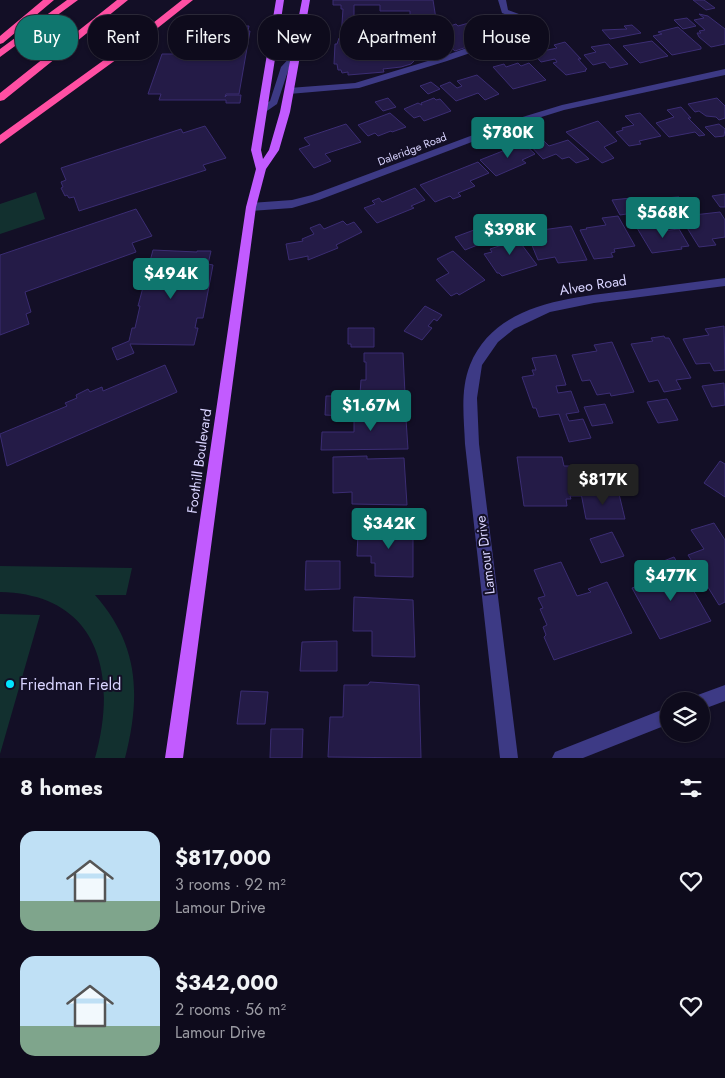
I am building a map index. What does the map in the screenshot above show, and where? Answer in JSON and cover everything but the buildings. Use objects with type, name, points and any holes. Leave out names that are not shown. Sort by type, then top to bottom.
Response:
[{"type":"highway","points":[[0,41],[49,0]]},
{"type":"highway","points":[[0,54],[73,0]]},
{"type":"highway","points":[[0,98],[123,0]]},
{"type":"highway","points":[[0,140],[132,44],[188,0]]},
{"type":"main road","name":"Foothill Boulevard","points":[[261,169],[256,150],[280,0]]},
{"type":"main road","name":"Foothill Boulevard","points":[[303,15],[306,0]]},
{"type":"main road","name":"Foothill Boulevard","points":[[174,758],[251,207],[261,169],[274,150],[295,60]]},
{"type":"street","points":[[289,91],[356,86],[444,59],[522,32],[525,28],[524,20],[505,11],[502,0]]},
{"type":"street","points":[[261,111],[274,102],[285,67],[292,60]]},
{"type":"street","name":"Daleridge Road","points":[[251,207],[292,204],[315,198],[519,121],[562,108],[725,72]]},
{"type":"street","name":"Alveo Road","points":[[482,354],[504,330],[519,320],[543,310],[580,301],[725,282]]},
{"type":"street","name":"Lamour Drive","points":[[482,354],[472,377],[470,406],[472,444],[509,758]]},
{"type":"street","points":[[710,699],[725,693]]},
{"type":"street","points":[[561,758],[660,719]]},
{"type":"green space","points":[[36,192],[45,219],[0,234],[0,204]]},
{"type":"green space","points":[[0,566],[132,568],[126,595],[95,595],[110,614],[120,633],[128,652],[132,672],[134,692],[133,713],[125,758],[95,758],[102,727],[104,698],[101,670],[94,645],[80,624],[60,607],[34,596],[0,592]]},
{"type":"green space","name":"Friedman Field","points":[[0,614],[40,615],[0,754]]},
{"type":"place","name":"Friedman Field","points":[[10,684]]}]
